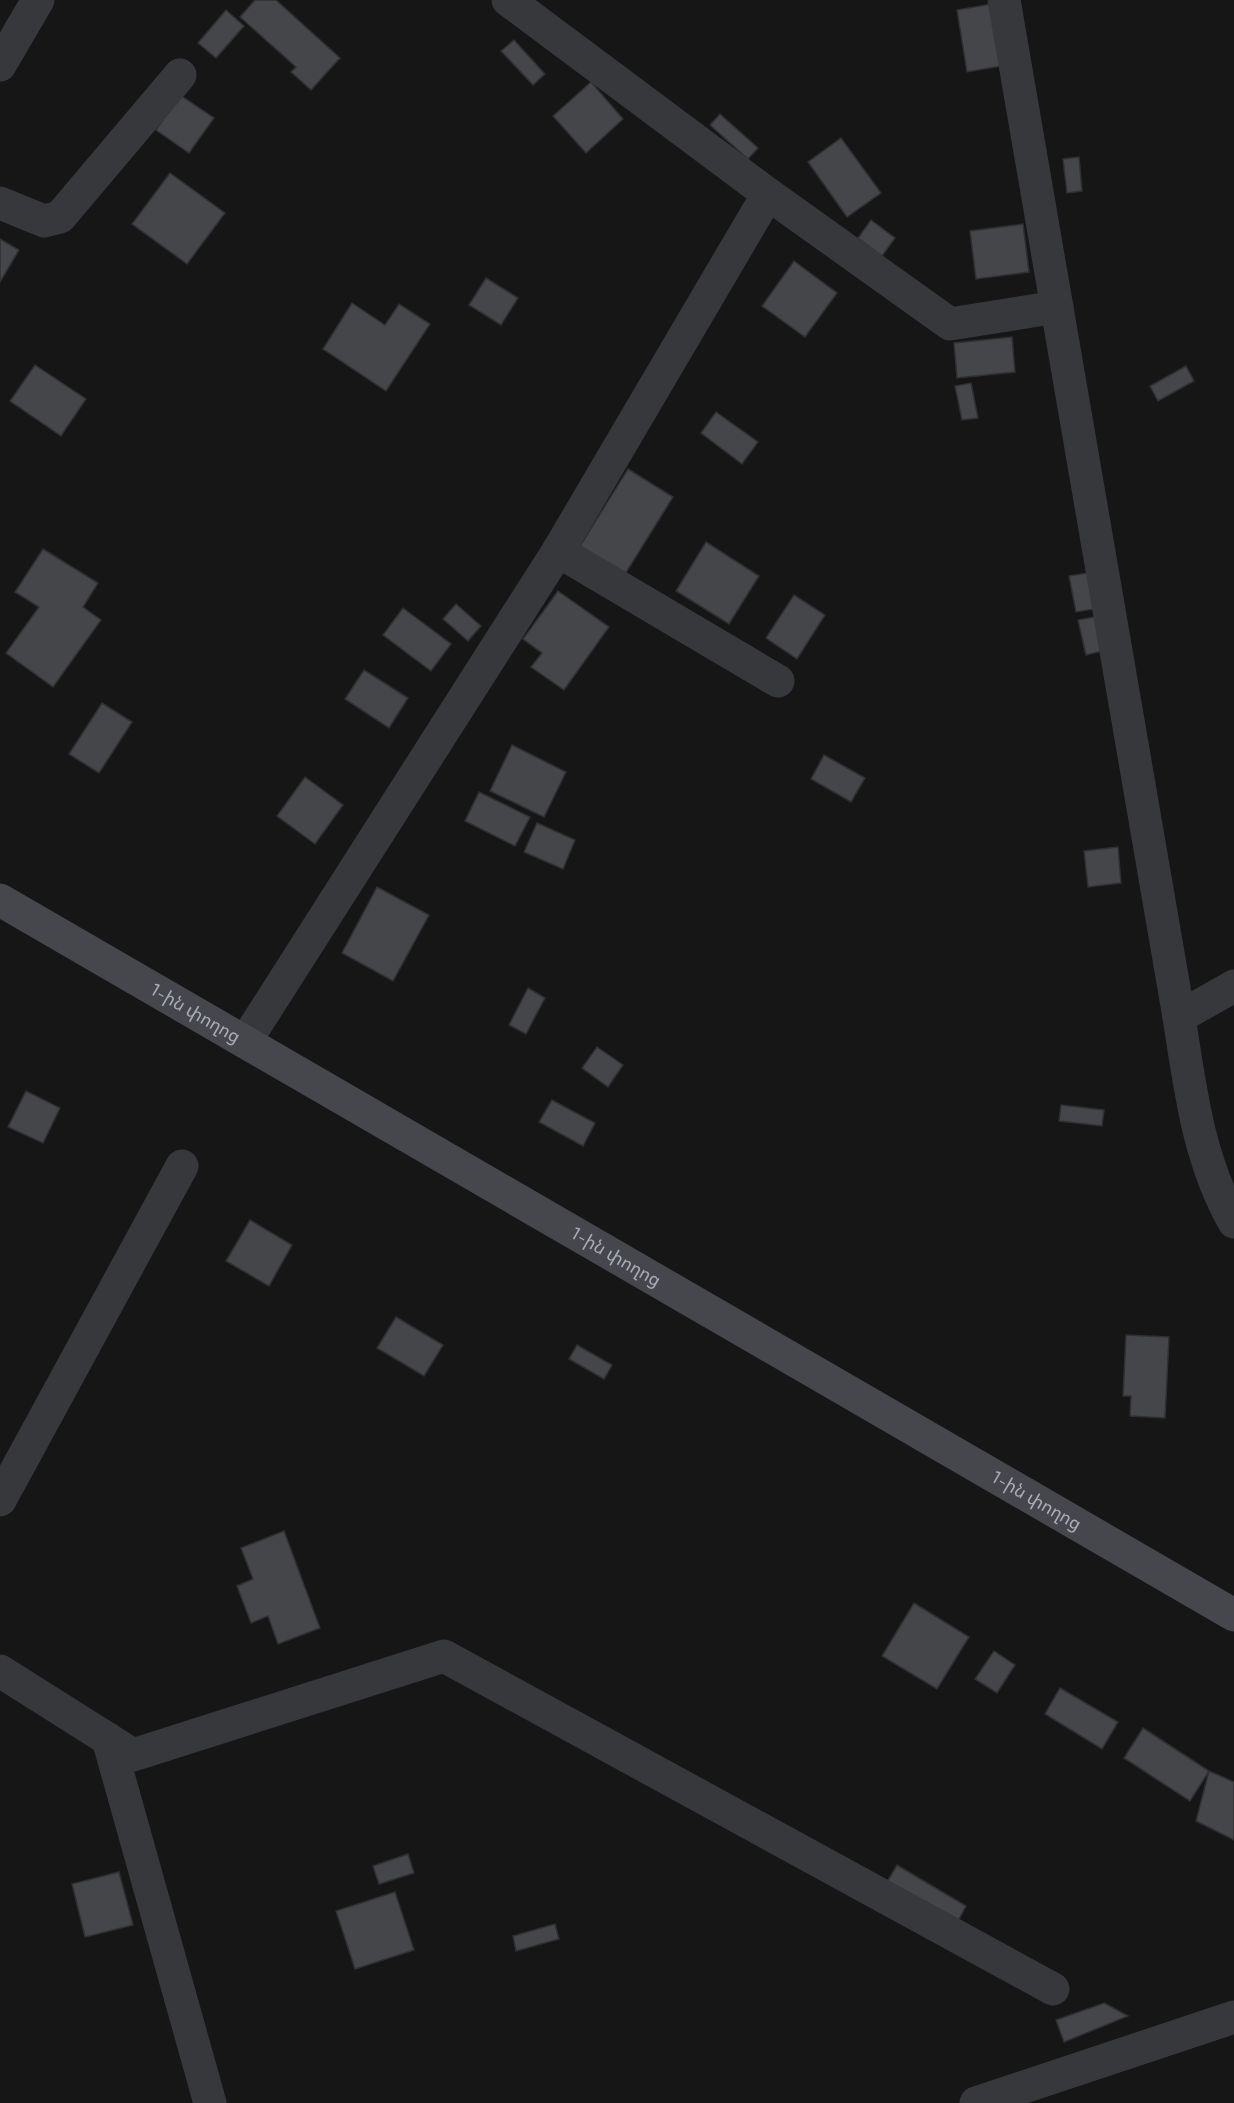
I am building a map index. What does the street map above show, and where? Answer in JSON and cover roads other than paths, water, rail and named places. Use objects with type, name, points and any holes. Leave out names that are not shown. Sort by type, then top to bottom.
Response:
[{"type":"main road","name":"1-ին փողոց","points":[[0,900],[1234,1615]]},
{"type":"street","points":[[0,65],[38,0]]},
{"type":"street","points":[[508,0],[768,194],[951,324],[1057,307]]},
{"type":"street","points":[[1004,0],[1179,1017],[1194,1116],[1217,1193],[1234,1222]]},
{"type":"street","points":[[0,203],[44,221],[60,217],[180,75]]},
{"type":"street","points":[[245,1042],[558,550],[768,194]]},
{"type":"street","points":[[558,550],[778,681]]},
{"type":"street","points":[[1179,1017],[1234,986]]},
{"type":"street","points":[[0,1500],[182,1166]]},
{"type":"street","points":[[0,1671],[133,1755],[444,1656],[1053,1989]]},
{"type":"street","points":[[108,1739],[210,2103]]},
{"type":"street","points":[[976,2103],[1234,2017]]}]
